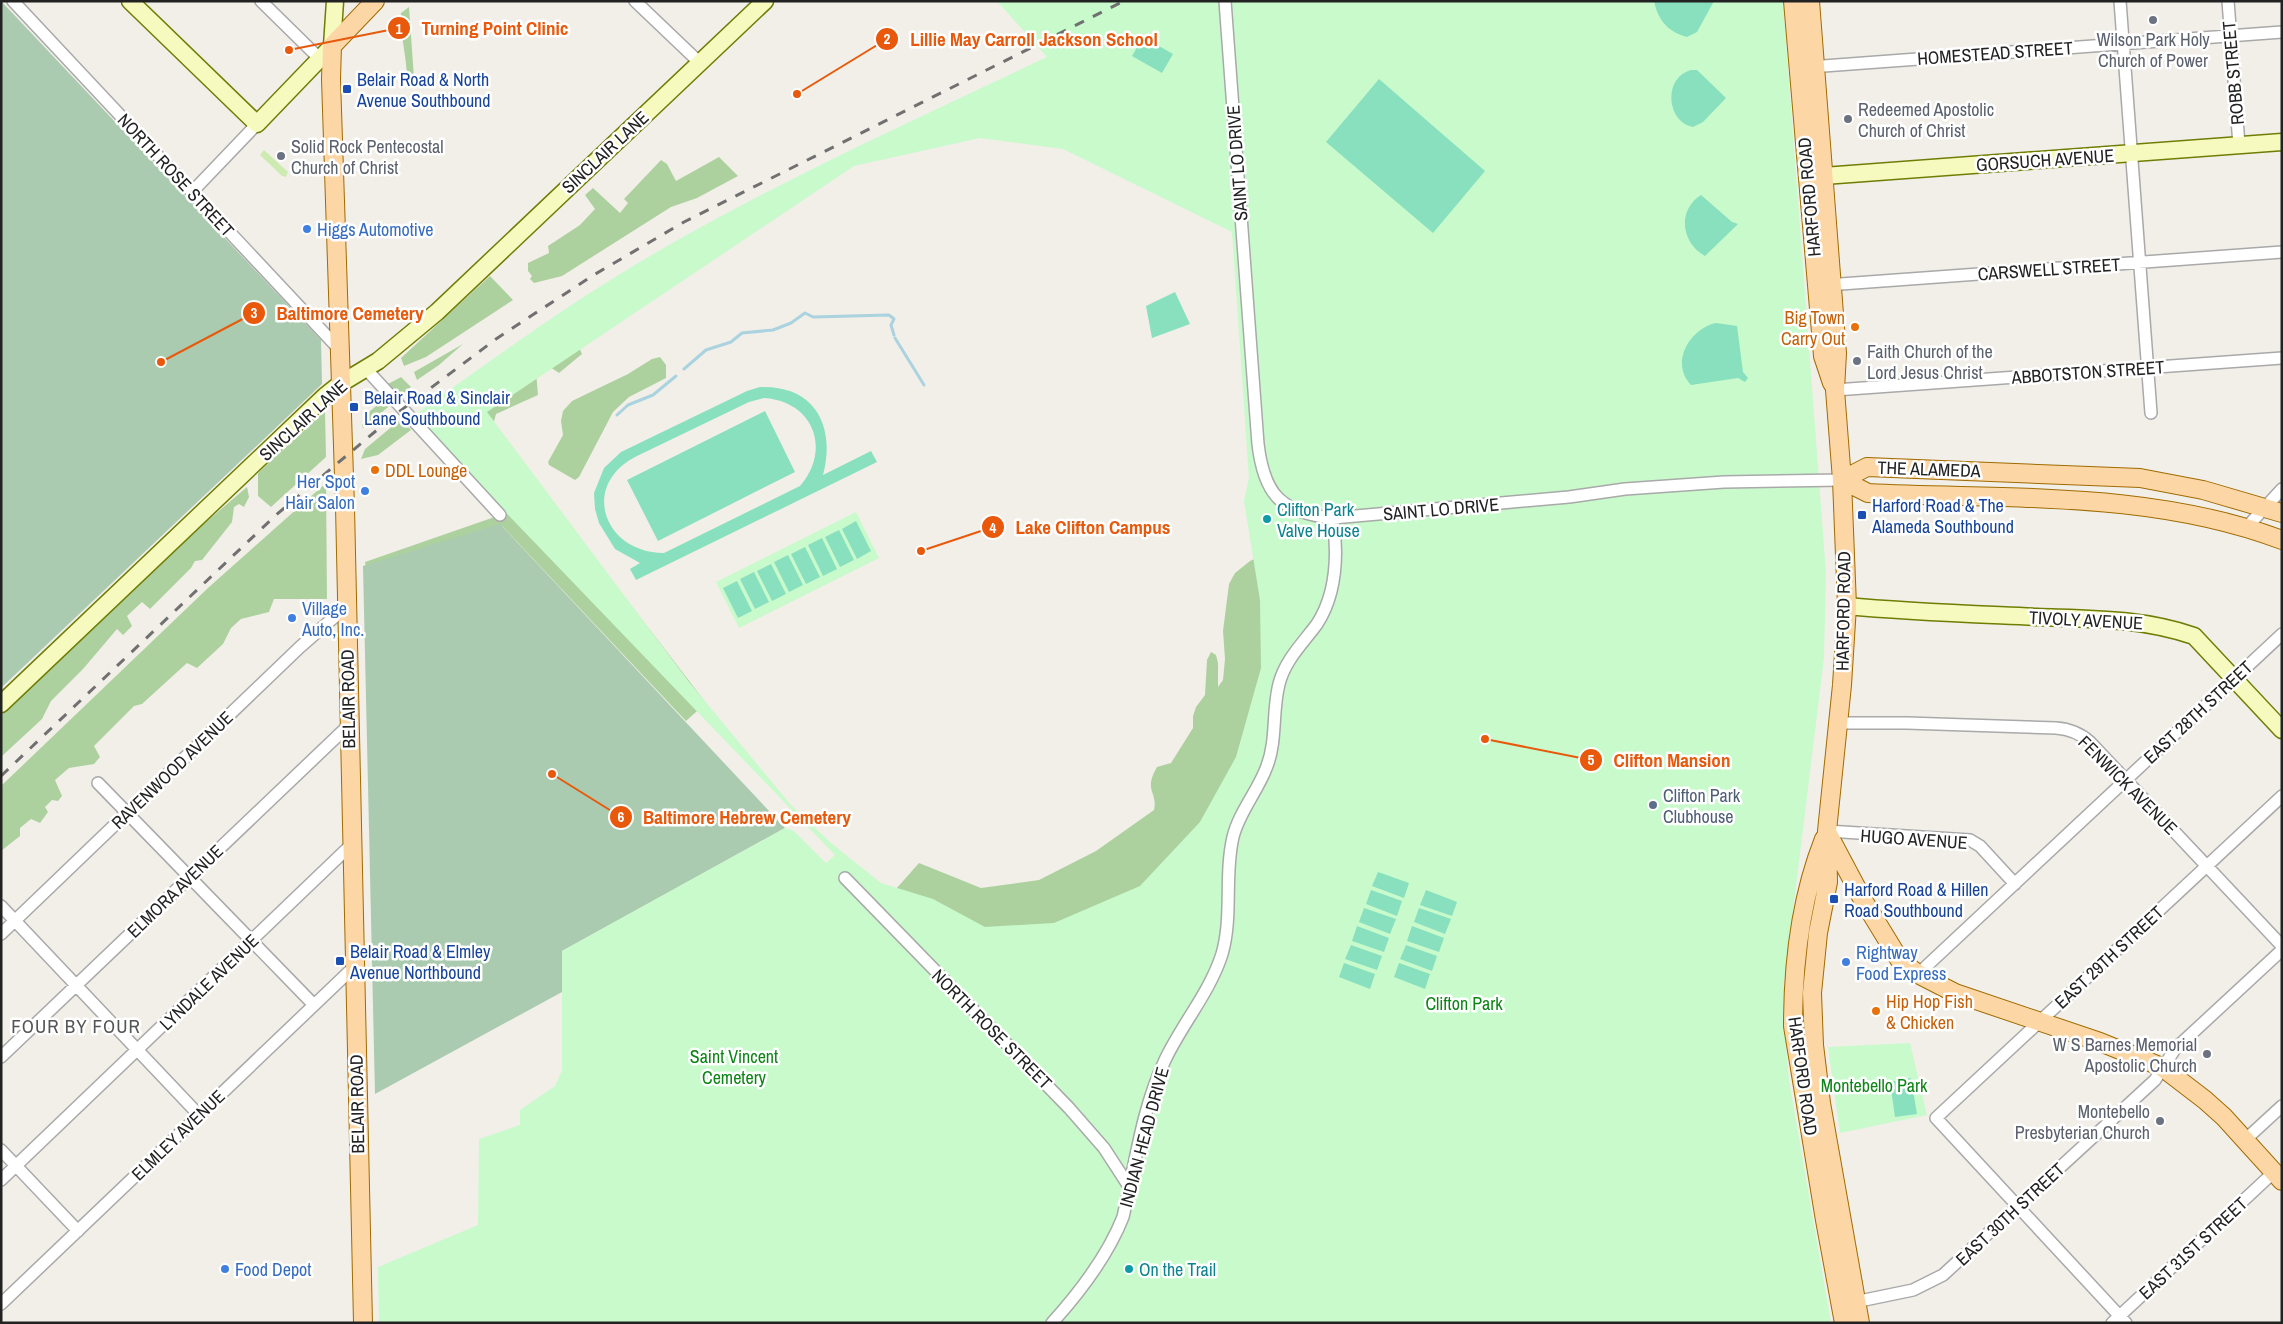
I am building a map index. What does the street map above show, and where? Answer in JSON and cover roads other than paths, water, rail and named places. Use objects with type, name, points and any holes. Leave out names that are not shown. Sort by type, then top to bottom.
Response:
[{"type":"main road","points":[[332,46],[375,1]]},
{"type":"main road","name":"HARFORD ROAD","points":[[1793,1],[1807,67]]},
{"type":"main road","name":"HARFORD ROAD","points":[[1810,1],[1807,67],[1825,285],[1837,352],[1835,390],[1842,480],[1847,606],[1838,723],[1826,831],[1828,882],[1812,974],[1814,1045],[1835,1189],[1848,1303],[1844,1323]]},
{"type":"main road","name":"BELAIR ROAD","points":[[332,46],[332,115],[347,612],[363,1323]]},
{"type":"main road","name":"THE ALAMEDA","points":[[1842,480],[1867,467],[2115,476],[2140,478],[2203,490],[2282,513]]},
{"type":"main road","name":"THE ALAMEDA","points":[[1842,480],[1868,493],[2123,503],[2193,514],[2282,540]]},
{"type":"main road","points":[[1826,831],[1892,949],[1899,959],[1918,974],[1954,993],[2100,1042],[2162,1068],[2205,1100],[2245,1140],[2278,1177]]},
{"type":"main road","points":[[1826,831],[1842,843],[1856,860],[1870,897],[1872,912]]},
{"type":"main road","name":"HARFORD ROAD","points":[[1826,831],[1811,871],[1794,985],[1793,1026],[1848,1303],[1860,1323]]},
{"type":"main road","points":[[1828,882],[1839,878],[1857,889]]},
{"type":"street","name":"NORTH ROSE STREET","points":[[13,1],[340,348]]},
{"type":"street","points":[[130,1],[257,124]]},
{"type":"street","points":[[261,1],[320,59]]},
{"type":"street","points":[[192,192],[332,46],[335,1]]},
{"type":"street","points":[[636,1],[700,63]]},
{"type":"street","name":"SINCLAIR LANE","points":[[1,704],[340,384],[366,369],[395,348],[436,312],[765,1]]},
{"type":"street","name":"SAINT LO DRIVE","points":[[1225,1],[1260,466],[1272,492],[1285,504],[1306,515],[1333,518],[1570,497],[1635,488],[1724,482],[1842,480]]},
{"type":"street","points":[[2120,1],[2151,413]]},
{"type":"street","name":"ROBB STREET","points":[[2228,1],[2239,145]]},
{"type":"street","name":"HOMESTEAD STREET","points":[[1807,67],[2282,32]]},
{"type":"street","name":"GORSUCH AVENUE","points":[[1816,177],[2282,142]]},
{"type":"street","name":"CARSWELL STREET","points":[[1825,285],[2282,252]]},
{"type":"street","name":"ABBOTSTON STREET","points":[[1835,390],[2282,358]]},
{"type":"street","points":[[366,369],[500,515]]},
{"type":"street","points":[[2246,528],[2282,489]]},
{"type":"street","name":"INDIAN HEAD DRIVE","points":[[1052,1323],[1081,1287],[1109,1246],[1123,1216],[1147,1114],[1164,1062],[1211,980],[1222,953],[1226,930],[1227,876],[1233,837],[1237,825],[1268,766],[1274,736],[1279,684],[1283,672],[1320,618],[1329,597],[1336,561],[1333,518]]},
{"type":"street","name":"TIVOLY AVENUE","points":[[1847,606],[1917,612],[2113,619],[2152,624],[2194,636],[2282,730]]},
{"type":"street","name":"RAVENWOOD AVENUE","points":[[1,934],[300,647],[339,613],[347,612]]},
{"type":"street","name":"EAST 28TH STREET","points":[[1918,974],[2282,634]]},
{"type":"street","name":"FENWICK AVENUE","points":[[1838,723],[1907,723],[2068,729],[2085,738],[2282,946]]},
{"type":"street","name":"ELMORA AVENUE","points":[[1,1057],[349,725]]},
{"type":"street","points":[[98,783],[314,1005]]},
{"type":"street","name":"EAST 29TH STREET","points":[[2018,1207],[1936,1118],[2282,796]]},
{"type":"street","name":"HUGO AVENUE","points":[[1826,831],[1970,840],[1980,846],[2015,884]]},
{"type":"street","name":"LYNDALE AVENUE","points":[[1,1180],[352,845]]},
{"type":"street","name":"NORTH ROSE STREET","points":[[845,878],[1076,1114],[1104,1148],[1130,1188]]},
{"type":"street","points":[[1,906],[199,1115]]},
{"type":"street","name":"EAST 30TH STREET","points":[[1848,1303],[1892,1296],[1923,1287],[1936,1280],[1963,1259],[2155,1080],[2176,1049],[2282,950]]},
{"type":"street","name":"ELMLEY AVENUE","points":[[1,1304],[355,966]]},
{"type":"street","points":[[2245,1140],[2282,1106]]},
{"type":"street","points":[[1,1150],[78,1231]]},
{"type":"street","name":"EAST 31ST STREET","points":[[2119,1320],[2278,1177]]},
{"type":"street","points":[[2018,1207],[2119,1320]]},
{"type":"waterway","points":[[684,369],[706,350],[731,342],[742,333],[773,330],[791,323],[805,313],[813,317],[889,315],[894,319],[891,325],[894,335]]},
{"type":"waterway","points":[[895,338],[924,385]]},
{"type":"waterway","points":[[617,415],[628,405],[653,395],[676,376]]},
{"type":"railway","points":[[1,776],[276,515],[396,414],[496,339],[592,276],[684,222],[1124,1]]},
{"type":"place","name":"Wilson Park Holy Church of Power","points":[[2153,20]]},
{"type":"place","name":"Turning Point Clinic","points":[[289,50]]},
{"type":"place","name":"Belair Road & North Avenue Southbound","points":[[347,89]]},
{"type":"place","name":"Lillie May Carroll Jackson School","points":[[797,94]]},
{"type":"place","name":"Redeemed Apostolic Church of Christ","points":[[1848,119]]},
{"type":"place","name":"Solid Rock Pentecostal Church of Christ","points":[[281,156]]},
{"type":"place","name":"Higgs Automotive","points":[[307,229]]},
{"type":"place","name":"Big Town Carry Out","points":[[1855,327]]},
{"type":"place","name":"Faith Church of the Lord Jesus Christ","points":[[1857,361]]},
{"type":"place","name":"Baltimore Cemetery","points":[[161,362]]},
{"type":"place","name":"Belair Road & Sinclair Lane Southbound","points":[[354,407]]},
{"type":"place","name":"DDL Lounge","points":[[375,470]]},
{"type":"place","name":"Her Spot Hair Salon","points":[[365,491]]},
{"type":"place","name":"Harford Road & The Alameda Southbound","points":[[1862,515]]},
{"type":"place","name":"Clifton Park Valve House","points":[[1267,519]]},
{"type":"place","name":"Lake Clifton Campus","points":[[921,551]]},
{"type":"place","name":"Village Auto, Inc.","points":[[292,618]]},
{"type":"place","name":"Clifton Mansion","points":[[1485,739]]},
{"type":"place","name":"Baltimore Hebrew Cemetery","points":[[552,774]]},
{"type":"place","name":"Clifton Park Clubhouse","points":[[1653,805]]},
{"type":"place","name":"Harford Road & Hillen Road Southbound","points":[[1834,899]]},
{"type":"place","name":"Belair Road & Elmley Avenue Northbound","points":[[340,961]]},
{"type":"place","name":"Rightway Food Express","points":[[1846,962]]},
{"type":"place","name":"Hip Hop Fish & Chicken","points":[[1876,1011]]},
{"type":"place","name":"W S Barnes Memorial Apostolic Church","points":[[2207,1054]]},
{"type":"place","name":"Montebello Presbyterian Church","points":[[2160,1121]]},
{"type":"place","name":"Food Depot","points":[[225,1269]]},
{"type":"place","name":"On the Trail","points":[[1129,1269]]},
{"type":"district","name":"FOUR BY FOUR","points":[[76,1026]]},
{"type":"park label","name":"Clifton Park","points":[[1464,1003]]},
{"type":"park label","name":"Saint Vincent Cemetery","points":[[734,1066]]},
{"type":"park label","name":"Montebello Park","points":[[1874,1085]]}]
